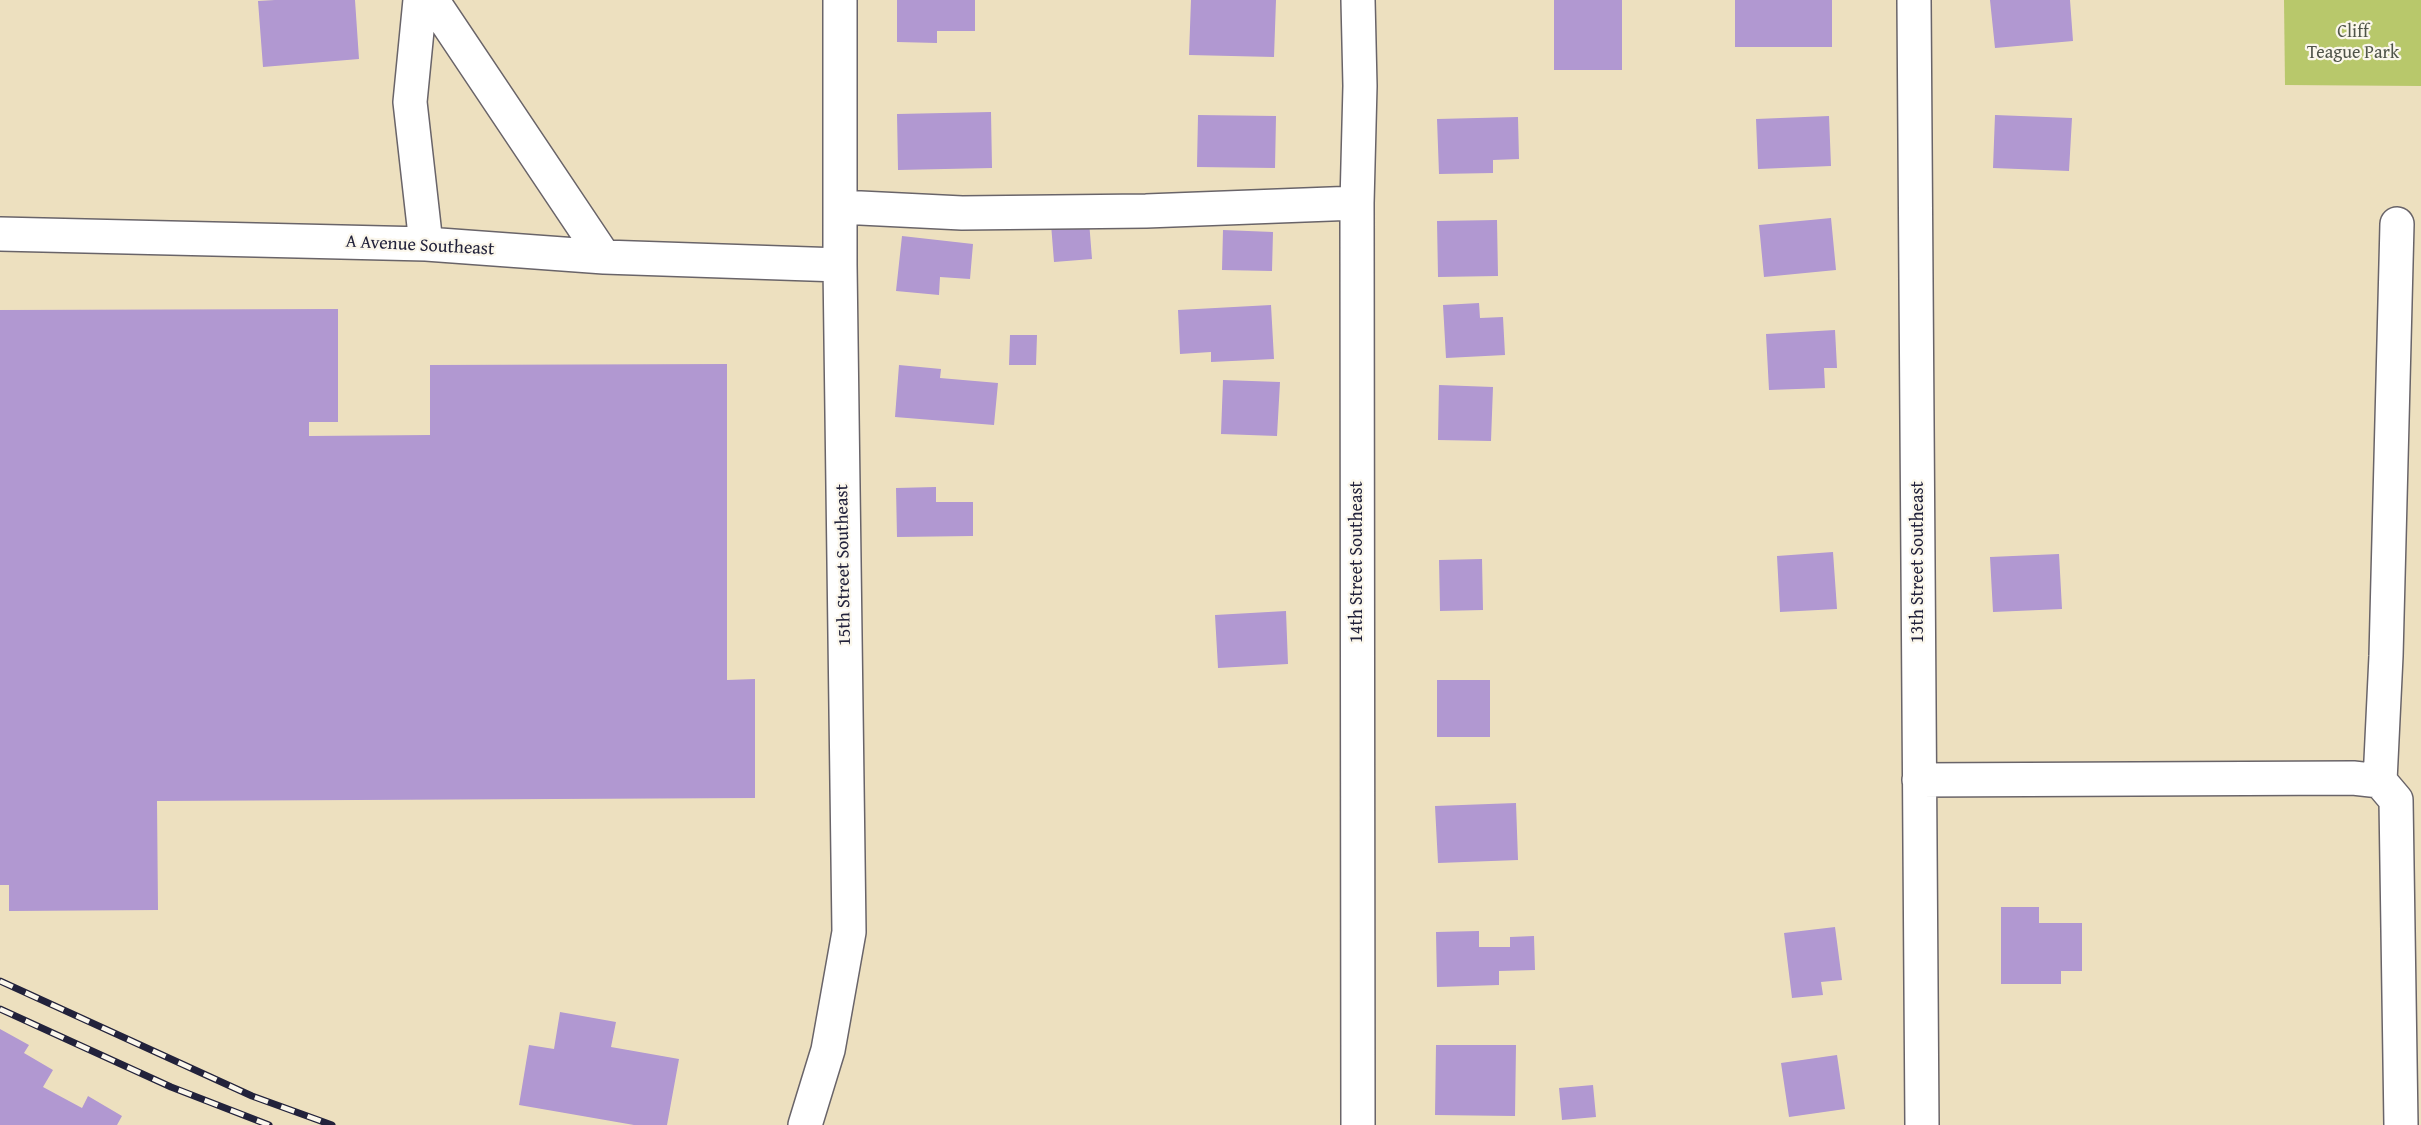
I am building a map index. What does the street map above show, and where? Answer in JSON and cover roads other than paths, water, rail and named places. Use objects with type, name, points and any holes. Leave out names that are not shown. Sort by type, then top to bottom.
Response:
[{"type":"street","points":[[420,0],[410,102],[426,244]]},
{"type":"street","points":[[432,0],[604,257]]},
{"type":"street","name":"15th Street Southeast","points":[[805,1125],[828,1050],[849,932],[840,265],[840,0]]},
{"type":"street","name":"14th Street Southeast","points":[[1358,0],[1360,86],[1357,204],[1358,1125]]},
{"type":"street","name":"13th Street Southeast","points":[[1914,0],[1922,1125]]},
{"type":"street","points":[[840,207],[962,213],[1146,211],[1357,204]]},
{"type":"street","points":[[2397,224],[2386,656],[2380,781],[2396,801],[2401,1125]]},
{"type":"street","name":"A Avenue Southeast","points":[[0,234],[426,244],[604,257],[840,265]]},
{"type":"street","points":[[1919,780],[2353,778],[2380,781]]},
{"type":"railway","points":[[0,981],[252,1096],[332,1125]]},
{"type":"railway","points":[[0,1009],[171,1087],[269,1125]]},
{"type":"park label","name":"Cliff Teague Park","points":[[2353,42]]}]
